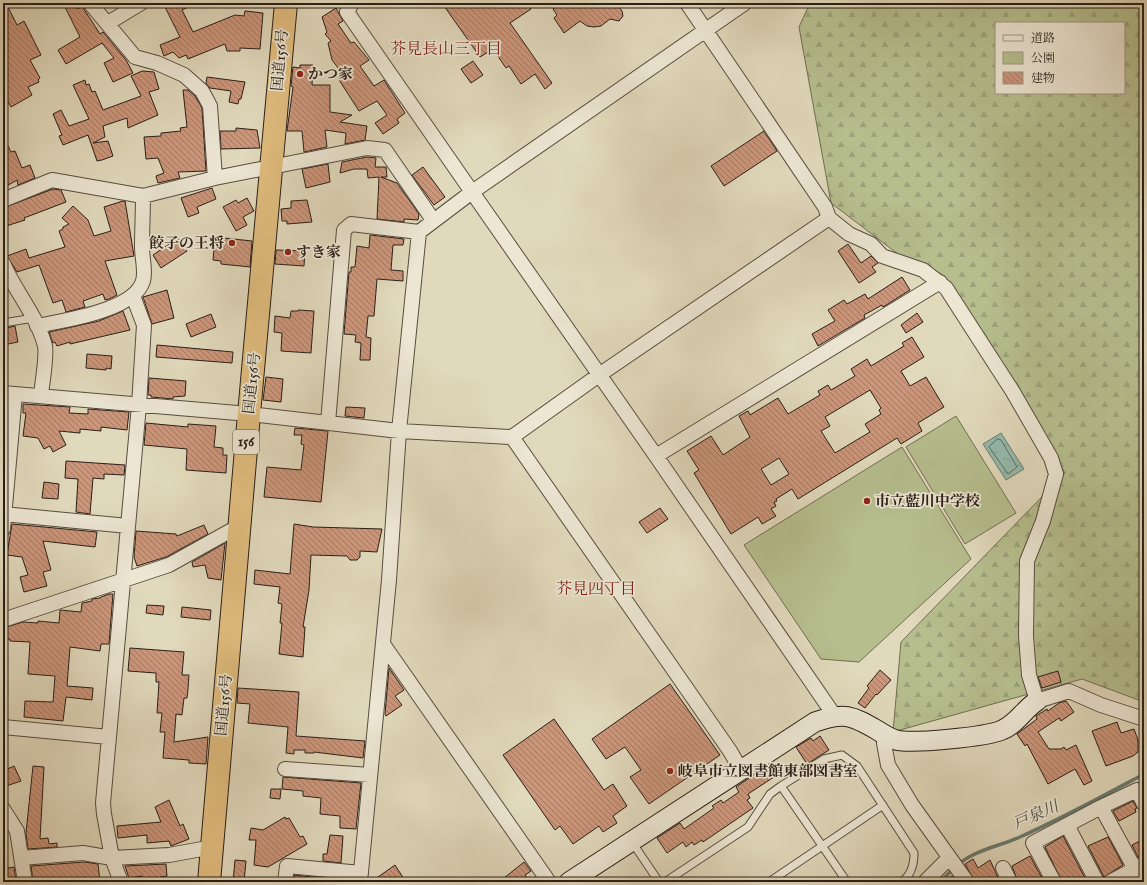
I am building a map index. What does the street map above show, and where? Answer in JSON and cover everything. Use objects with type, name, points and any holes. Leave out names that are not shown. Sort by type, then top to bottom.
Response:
[{"type":"highway","name":"国道156号","points":[[209,882],[248,414],[286,3]]},
{"type":"street","points":[[90,3],[135,57],[156,63],[184,75],[202,91],[210,106],[215,178]]},
{"type":"street","points":[[108,23],[142,3]]},
{"type":"street","points":[[352,3],[347,12],[834,715]]},
{"type":"street","points":[[687,3],[825,207],[829,218],[849,234],[871,244],[882,256],[923,270],[946,288],[1013,392],[1051,458],[1056,474],[1043,521],[1028,561],[1027,644],[1029,675],[1037,701]]},
{"type":"street","points":[[285,882],[287,866],[360,878],[383,644],[399,431],[419,232],[472,192],[746,3]]},
{"type":"street","points":[[3,200],[52,180],[143,196],[215,178],[367,148],[385,150],[433,220]]},
{"type":"street","points":[[36,322],[90,314],[113,307],[133,296],[141,287],[144,279],[142,248],[143,196]]},
{"type":"street","points":[[3,529],[9,394],[41,395],[139,406],[248,414],[399,431],[512,437],[599,375],[829,218]]},
{"type":"street","points":[[328,423],[344,230],[351,224],[419,232]]},
{"type":"street","points":[[3,263],[10,280],[36,322],[45,347],[41,395]]},
{"type":"street","points":[[656,456],[940,282]]},
{"type":"street","points":[[121,882],[112,858],[104,808],[139,406],[144,325],[133,296]]},
{"type":"street","points":[[512,437],[741,770]]},
{"type":"street","points":[[4,514],[128,526]]},
{"type":"street","points":[[3,620],[169,566],[230,531],[239,529]]},
{"type":"street","points":[[383,644],[549,882]]},
{"type":"street","points":[[569,882],[815,722],[834,715],[859,719],[885,735],[897,740],[910,741],[974,737],[1002,730],[1016,722],[1037,701],[1069,691],[1101,705],[1144,719]]},
{"type":"street","points":[[3,727],[109,737]]},
{"type":"street","points":[[885,735],[884,743],[888,765],[912,805],[967,882]]},
{"type":"street","points":[[285,769],[370,775]]},
{"type":"street","points":[[1054,882],[1033,842],[1137,790],[1144,804]]},
{"type":"street","points":[[1101,807],[1140,866],[1142,882]]},
{"type":"street","points":[[4,813],[17,830],[25,882]]},
{"type":"street","points":[[1067,825],[1097,882]]},
{"type":"street","points":[[21,858],[83,853],[112,858],[169,855],[212,847]]},
{"type":"street","points":[[925,882],[949,858]]},
{"type":"street","points":[[1110,882],[1140,866]]},
{"type":"street","points":[[1002,868],[1010,882]]},
{"type":"lane","points":[[3,323],[36,322]]},
{"type":"lane","points":[[665,882],[748,827],[770,794],[781,786],[824,758],[842,756],[849,759],[857,766],[914,853],[914,862],[911,871],[906,879],[901,882]]},
{"type":"lane","points":[[781,786],[824,846],[847,882]]},
{"type":"lane","points":[[769,882],[883,805]]},
{"type":"lane","points":[[632,841],[658,882]]},
{"type":"green space","points":[[810,3],[1144,3],[1144,702],[1082,679],[893,732],[901,642],[1065,473],[965,305],[831,203],[799,27]]},
{"type":"green space","points":[[956,416],[1016,513],[965,544],[906,447]]},
{"type":"green space","points":[[902,447],[971,559],[859,662],[821,659],[744,545]]},
{"type":"water","points":[[1001,433],[1024,469],[1006,480],[983,444]]},
{"type":"building","points":[[3,3],[6,3],[17,25],[24,21],[41,55],[30,60],[40,78],[38,80],[39,82],[28,87],[32,95],[11,107],[3,92]]},
{"type":"building","points":[[63,3],[75,3],[78,9],[82,6],[100,34],[103,32],[126,60],[133,73],[113,82],[104,63],[114,58],[102,43],[66,64],[58,50],[80,37]]},
{"type":"building","points":[[163,3],[197,3],[182,10],[193,32],[235,15],[244,16],[245,11],[263,13],[260,49],[240,48],[240,51],[227,51],[225,44],[188,59],[186,55],[179,58],[173,52],[164,56],[160,45],[180,37]]},
{"type":"building","points":[[442,3],[527,3],[531,9],[510,23],[552,83],[545,89],[535,74],[521,84],[509,66],[506,68],[493,49],[480,57]]},
{"type":"building","points":[[552,3],[616,3],[622,11],[623,16],[619,21],[610,19],[601,26],[594,27],[587,26],[580,21],[564,33],[554,18],[557,15],[553,9],[555,7]]},
{"type":"building","points":[[336,8],[343,21],[338,24],[351,43],[354,42],[369,60],[360,66],[374,86],[384,80],[405,113],[397,119],[399,123],[383,134],[375,123],[387,115],[377,101],[359,111],[334,72],[339,69],[332,60],[328,43],[331,41],[325,34],[327,32],[322,17]]},
{"type":"building","points":[[473,61],[483,75],[471,83],[461,69]]},
{"type":"building","points":[[300,65],[313,65],[312,85],[330,85],[330,112],[352,115],[340,122],[367,126],[365,140],[345,144],[346,133],[325,130],[327,147],[304,152],[302,131],[287,131],[293,87],[291,86],[293,67],[300,68]]},
{"type":"building","points":[[142,71],[154,72],[159,89],[149,92],[158,115],[128,128],[127,118],[103,126],[105,137],[93,143],[108,141],[113,156],[102,160],[97,161],[88,135],[63,145],[59,136],[62,135],[53,114],[61,110],[69,126],[89,119],[73,85],[85,80],[86,85],[89,84],[92,92],[95,91],[103,110],[141,96],[131,76]]},
{"type":"building","points":[[207,77],[245,82],[241,99],[239,99],[238,104],[229,102],[231,91],[210,88],[206,83]]},
{"type":"building","points":[[183,90],[188,90],[195,96],[202,108],[206,171],[178,172],[180,178],[158,183],[156,176],[164,173],[158,158],[146,159],[144,137],[161,136],[161,133],[181,131],[180,128],[187,127]]},
{"type":"building","points":[[236,128],[257,130],[260,148],[221,149],[220,131],[236,131]]},
{"type":"building","points":[[764,131],[777,151],[724,186],[711,166]]},
{"type":"building","points":[[3,136],[11,152],[15,151],[22,168],[30,165],[35,178],[18,185],[17,180],[3,188]]},
{"type":"building","points":[[367,157],[376,158],[375,167],[386,167],[387,177],[381,177],[397,183],[419,214],[418,220],[404,219],[404,222],[377,219],[379,177],[368,178],[367,169],[354,169],[340,173],[342,162]]},
{"type":"building","points":[[328,164],[330,182],[306,188],[302,169]]},
{"type":"building","points":[[423,167],[445,197],[434,205],[412,175]]},
{"type":"building","points":[[212,188],[216,199],[197,207],[199,213],[188,217],[181,198]]},
{"type":"building","points":[[53,189],[61,190],[66,202],[24,218],[25,220],[3,227],[3,208]]},
{"type":"building","points":[[247,198],[254,211],[243,217],[247,225],[236,231],[223,207],[236,200],[238,203]]},
{"type":"building","points":[[307,200],[312,222],[287,224],[287,221],[282,221],[281,209],[291,208],[291,201]]},
{"type":"building","points":[[125,201],[134,256],[105,261],[117,295],[109,299],[105,300],[103,294],[83,301],[85,307],[66,312],[62,300],[53,303],[39,265],[17,272],[7,256],[26,249],[29,258],[65,247],[59,231],[69,224],[62,218],[73,206],[88,220],[94,236],[111,231],[104,207]]},
{"type":"building","points":[[370,235],[404,239],[403,245],[393,245],[391,270],[403,271],[403,281],[377,279],[374,316],[368,316],[366,337],[371,338],[370,360],[360,360],[361,343],[355,342],[356,335],[344,334],[349,272],[351,272],[351,267],[355,267],[357,246],[369,248]]},
{"type":"building","points":[[215,237],[252,241],[250,267],[221,264],[221,261],[213,260]]},
{"type":"building","points":[[178,238],[187,251],[161,268],[153,255]]},
{"type":"building","points":[[848,244],[861,263],[871,256],[878,263],[872,267],[876,272],[859,283],[838,251]]},
{"type":"building","points":[[276,250],[305,251],[304,266],[275,264]]},
{"type":"building","points":[[902,277],[910,290],[883,307],[882,305],[864,315],[865,318],[818,346],[812,334],[835,321],[828,310],[844,300],[847,304],[865,294],[868,299]]},
{"type":"building","points":[[167,290],[174,318],[152,324],[143,297]]},
{"type":"building","points":[[123,311],[130,330],[70,344],[70,342],[57,346],[55,342],[53,343],[49,332],[99,321]]},
{"type":"building","points":[[291,311],[314,311],[311,353],[281,351],[282,333],[274,332],[275,316],[290,318]]},
{"type":"building","points":[[917,313],[923,322],[906,333],[901,325]]},
{"type":"building","points":[[211,314],[216,327],[191,337],[186,324]]},
{"type":"building","points":[[15,326],[18,342],[3,345],[3,329]]},
{"type":"building","points":[[912,337],[924,357],[901,371],[910,386],[926,377],[944,407],[918,423],[922,431],[901,444],[897,438],[798,499],[792,489],[776,499],[777,501],[774,502],[776,506],[771,509],[776,516],[762,524],[758,517],[731,534],[694,473],[699,470],[687,451],[711,436],[723,455],[750,437],[739,416],[748,411],[750,415],[778,398],[788,414],[820,395],[818,391],[828,385],[831,390],[855,376],[851,369],[867,359],[871,366],[904,346],[902,343]],"holes":[[[870,390],[881,408],[879,410],[881,414],[865,424],[870,432],[835,453],[821,431],[830,426],[825,417]],[[779,458],[789,474],[771,485],[761,469]]]},
{"type":"building","points":[[157,345],[233,352],[232,363],[156,357]]},
{"type":"building","points":[[87,354],[112,356],[111,369],[86,368]]},
{"type":"building","points":[[266,377],[283,379],[281,402],[263,400]]},
{"type":"building","points":[[149,378],[186,381],[185,396],[173,397],[173,399],[151,397],[151,395],[148,395]]},
{"type":"building","points":[[23,404],[70,407],[69,413],[88,414],[88,409],[129,412],[127,430],[101,427],[101,431],[80,429],[80,433],[59,431],[66,445],[53,452],[50,446],[44,449],[38,438],[23,436],[26,413],[23,413]]},
{"type":"building","points":[[346,407],[365,408],[364,418],[345,416]]},
{"type":"building","points":[[146,423],[188,427],[188,424],[216,426],[214,447],[223,448],[223,455],[227,455],[226,473],[186,470],[187,449],[144,445]]},
{"type":"building","points":[[295,428],[328,431],[321,502],[264,497],[267,467],[301,470],[304,445],[301,444],[302,435],[294,435]]},
{"type":"building","points":[[66,461],[125,465],[124,475],[104,474],[104,479],[93,478],[90,514],[76,512],[78,479],[65,478]]},
{"type":"building","points":[[44,482],[59,484],[58,499],[42,498]]},
{"type":"building","points":[[660,508],[668,519],[647,533],[639,522]]},
{"type":"building","points":[[12,524],[97,532],[95,547],[43,541],[51,570],[43,572],[47,586],[24,592],[20,577],[28,575],[22,557],[7,555]]},
{"type":"building","points":[[294,524],[313,527],[382,529],[377,552],[360,551],[360,557],[357,560],[350,560],[347,556],[311,555],[309,590],[303,627],[305,627],[303,657],[279,654],[282,623],[280,623],[282,604],[278,603],[280,587],[254,584],[255,570],[290,574]]},
{"type":"building","points":[[204,525],[208,534],[166,557],[137,566],[134,557],[136,531],[176,534],[177,536]]},
{"type":"building","points":[[225,543],[221,580],[208,578],[205,565],[193,567],[192,562]]},
{"type":"building","points":[[113,594],[109,644],[101,644],[100,651],[70,647],[67,686],[93,688],[92,700],[66,697],[63,721],[24,717],[25,701],[53,702],[55,676],[28,674],[30,642],[10,641],[10,639],[3,639],[3,628],[23,622],[38,623],[38,621],[59,623],[60,610],[81,612],[82,603],[92,601],[92,599],[100,598]]},
{"type":"building","points":[[147,605],[164,606],[163,615],[146,613]]},
{"type":"building","points":[[182,607],[211,610],[210,620],[181,617]]},
{"type":"building","points":[[130,648],[184,652],[182,675],[189,675],[187,698],[184,698],[182,715],[176,714],[174,742],[208,737],[206,764],[189,763],[189,760],[163,758],[165,732],[160,732],[162,713],[157,713],[159,682],[156,682],[156,673],[128,671]]},
{"type":"building","points":[[389,668],[404,690],[395,696],[402,705],[386,716],[385,714]]},
{"type":"building","points":[[880,670],[891,680],[877,695],[876,694],[865,708],[858,703],[869,688],[867,686]]},
{"type":"building","points":[[1058,671],[1061,682],[1042,688],[1038,677]]},
{"type":"building","points":[[670,684],[720,755],[649,804],[630,777],[641,770],[625,747],[606,759],[592,739]]},
{"type":"building","points":[[238,688],[299,692],[296,736],[365,741],[363,758],[314,752],[305,753],[305,750],[294,750],[294,754],[286,753],[288,727],[248,723],[250,704],[237,703]]},
{"type":"building","points":[[1066,701],[1074,712],[1061,721],[1059,718],[1038,732],[1049,749],[1061,749],[1064,747],[1066,750],[1076,745],[1092,781],[1084,785],[1075,769],[1048,784],[1027,744],[1025,746],[1017,734],[1037,719],[1036,716],[1047,709],[1048,711],[1059,703]]},
{"type":"building","points":[[554,719],[604,790],[613,784],[627,806],[613,816],[617,823],[603,832],[599,826],[573,844],[560,826],[555,830],[503,755]]},
{"type":"building","points":[[1117,722],[1121,733],[1134,729],[1138,740],[1138,752],[1133,756],[1106,766],[1092,731]]},
{"type":"building","points":[[820,736],[829,750],[807,764],[796,747],[811,738],[813,741]]},
{"type":"building","points":[[770,764],[777,775],[748,794],[750,798],[747,800],[753,808],[703,842],[702,840],[694,845],[692,842],[686,847],[683,842],[667,853],[657,838],[680,823],[684,829],[714,808],[712,806],[721,800],[723,803],[739,792],[736,787]]},
{"type":"building","points":[[14,766],[21,781],[3,787],[3,771]]},
{"type":"building","points":[[33,766],[44,767],[40,839],[48,838],[49,844],[57,843],[57,847],[28,849],[26,833]]},
{"type":"building","points":[[283,777],[361,783],[356,829],[340,828],[340,816],[320,814],[321,798],[303,796],[303,791],[282,789]]},
{"type":"building","points":[[271,789],[281,789],[280,799],[270,798]]},
{"type":"building","points":[[169,800],[180,826],[183,824],[189,839],[171,846],[169,841],[147,843],[147,835],[118,838],[117,826],[161,822],[155,807]]},
{"type":"building","points":[[1133,801],[1137,808],[1135,809],[1136,812],[1119,821],[1113,811]]},
{"type":"building","points":[[285,817],[286,819],[289,818],[300,837],[303,836],[307,844],[268,867],[254,865],[256,840],[249,840],[251,828],[263,830]]},
{"type":"building","points":[[330,835],[343,836],[341,863],[323,861],[323,854],[327,854]]},
{"type":"building","points":[[1063,836],[1087,882],[1062,882],[1045,847]]},
{"type":"building","points":[[1108,837],[1123,865],[1104,877],[1088,846]]},
{"type":"building","points":[[1144,839],[1144,856],[1138,857],[1132,845]]},
{"type":"building","points":[[1030,856],[1044,882],[1018,882],[1012,866]]},
{"type":"building","points":[[973,859],[978,868],[990,860],[1000,882],[975,882],[965,864]]},
{"type":"building","points":[[235,860],[246,861],[244,882],[233,882]]},
{"type":"building","points":[[84,862],[98,864],[100,882],[33,882],[31,866]]},
{"type":"building","points":[[524,862],[531,871],[525,875],[530,882],[499,882]]},
{"type":"building","points":[[166,864],[167,876],[160,877],[161,882],[142,882],[142,876],[129,878],[125,866]]},
{"type":"building","points":[[395,865],[404,879],[399,882],[371,882]]},
{"type":"building","points":[[14,867],[16,881],[3,882],[3,869]]},
{"type":"building","points":[[294,875],[340,880],[340,882],[294,882]]},
{"type":"building","points":[[952,876],[957,882],[940,882]]},
{"type":"waterway","name":"戸泉川","points":[[959,864],[972,855],[1036,830],[1083,807],[1144,774]]},
{"type":"waterway","name":"戸泉川","points":[[940,882],[954,868]]},
{"type":"place","name":"かつ家","points":[[300,74]]},
{"type":"place","name":"餃子の王将","points":[[232,243]]},
{"type":"place","name":"すき家","points":[[288,252]]},
{"type":"place","name":"市立藍川中学校","points":[[867,501]]},
{"type":"place","name":"岐阜市立図書館東部図書室","points":[[670,771]]},
{"type":"district","name":"芥見長山三丁目","points":[[446,50]]},
{"type":"district","name":"芥見四丁目","points":[[596,590]]}]
